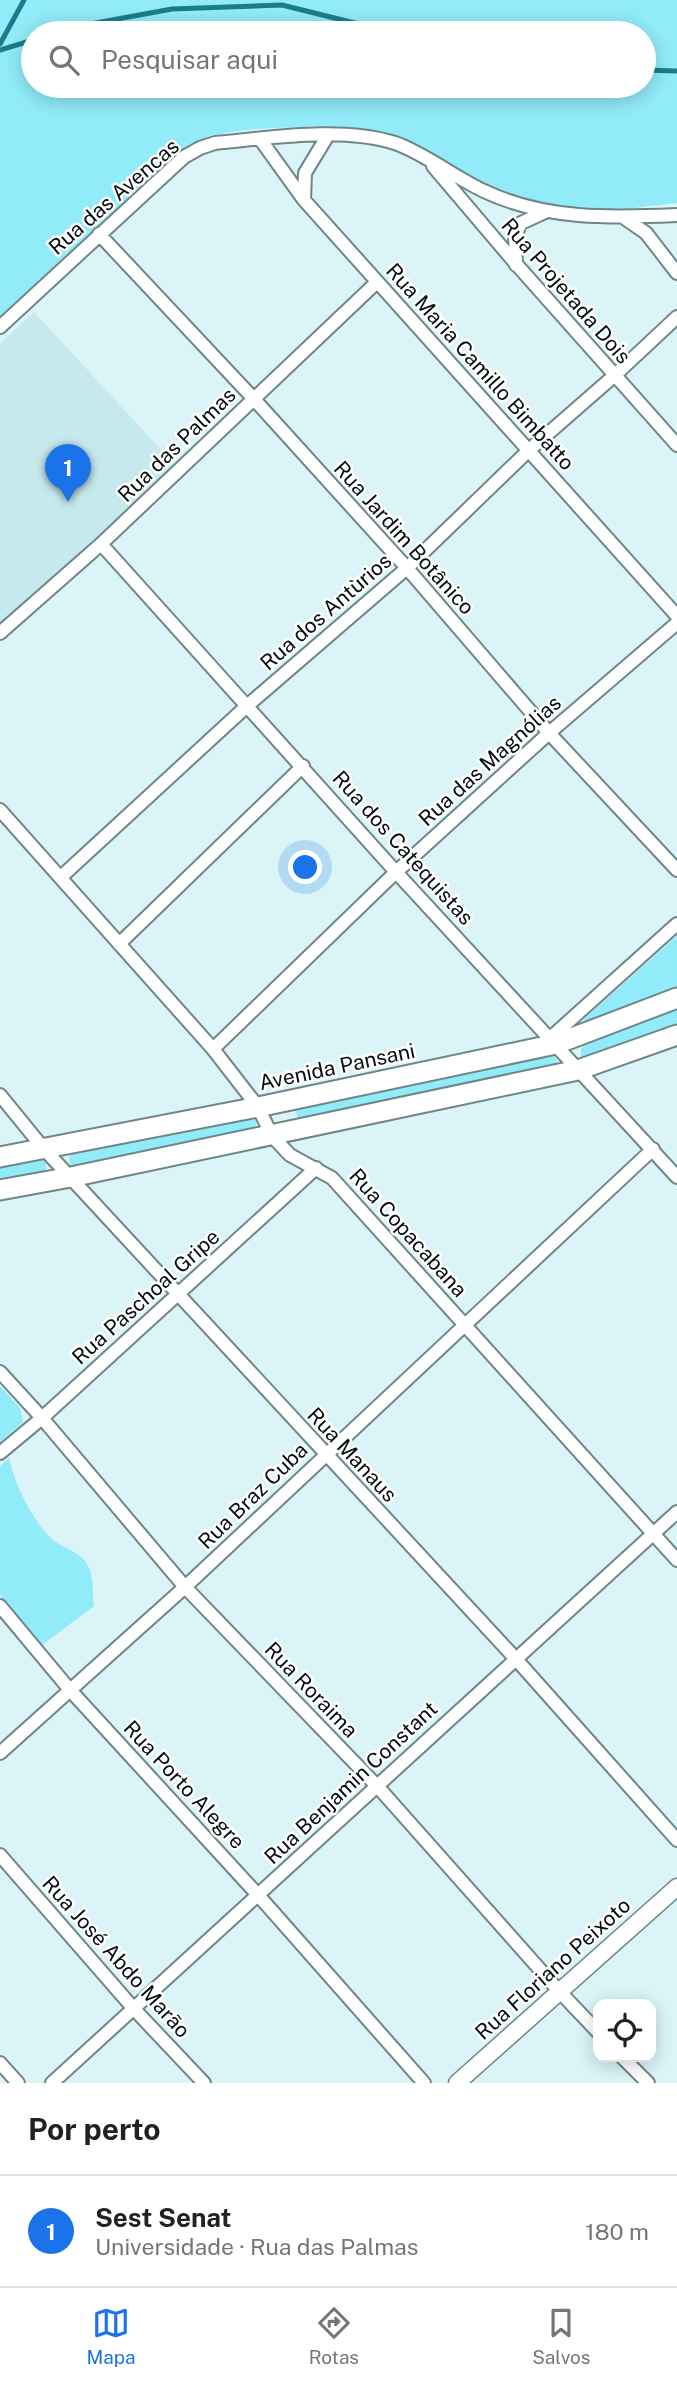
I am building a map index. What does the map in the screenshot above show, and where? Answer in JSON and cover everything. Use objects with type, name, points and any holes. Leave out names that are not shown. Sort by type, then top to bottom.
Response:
[{"type":"main road","name":"Avenida Pansani","points":[[0,1157],[258,1107],[549,1043],[677,998]]},
{"type":"main road","points":[[0,1190],[272,1136],[578,1070],[677,1035]]},
{"type":"street","name":"Rua das Avencas","points":[[0,327],[184,157],[215,143],[328,135],[396,143],[504,200],[545,212],[623,217],[677,215]]},
{"type":"street","points":[[304,200],[305,173],[328,135]]},
{"type":"street","name":"Rua Maria Camillo Bimbatto","points":[[260,139],[304,200],[677,616]]},
{"type":"street","name":"Rua Projetada Dois","points":[[428,161],[677,445]]},
{"type":"street","points":[[517,265],[515,236],[521,223],[545,212]]},
{"type":"street","points":[[623,217],[646,233],[677,268]]},
{"type":"street","name":"Rua Jardim Botânico","points":[[99,234],[253,398],[407,568],[549,733],[677,870]]},
{"type":"street","name":"Rua das Palmas","points":[[0,633],[101,544],[377,282]]},
{"type":"street","name":"Rua dos Antùrios","points":[[61,877],[248,705],[407,568],[528,451],[677,317]]},
{"type":"street","name":"Rua dos Catequistas","points":[[101,544],[549,1043],[578,1070],[677,1177]]},
{"type":"street","name":"Rua das Magnólias","points":[[213,1049],[396,872],[549,733],[677,623]]},
{"type":"street","points":[[119,944],[303,766]]},
{"type":"street","name":"Rua Copacabana","points":[[0,810],[213,1049],[258,1107],[272,1136],[289,1155],[332,1178],[677,1560]]},
{"type":"street","points":[[549,1043],[677,924]]},
{"type":"street","name":"Rua Manaus","points":[[0,1095],[44,1149],[515,1658],[677,1840]]},
{"type":"street","name":"Rua Braz Cuba","points":[[0,1753],[185,1587],[653,1149]]},
{"type":"street","name":"Rua Paschoal Gripe","points":[[0,1453],[42,1418],[316,1168]]},
{"type":"street","name":"Rua Roraima","points":[[0,1372],[185,1587],[377,1787],[593,2027]]},
{"type":"street","name":"Rua Benjamin Constant","points":[[52,2083],[677,1512]]},
{"type":"street","name":"Rua Porto Alegre","points":[[0,1606],[70,1690],[258,1895],[424,2083]]},
{"type":"street","name":"Rua José Abdo Marão","points":[[0,1855],[134,2009],[204,2083]]},
{"type":"street","name":"Rua Floriano Peixoto","points":[[457,2083],[677,1887]]},
{"type":"street","points":[[627,2062],[648,2083]]},
{"type":"street","points":[[0,2063],[18,2083]]},
{"type":"shaded area","points":[[0,0],[677,0],[677,203],[617,210],[545,205],[504,195],[362,131],[320,126],[254,129],[211,135],[177,153],[0,316]]},
{"type":"shaded area","points":[[34,312],[175,465],[0,625],[0,344]]},
{"type":"shaded area","points":[[677,936],[677,990],[588,1024],[584,1019]]},
{"type":"shaded area","points":[[677,1007],[677,1029],[585,1060],[581,1057],[581,1049],[586,1042]]},
{"type":"shaded area","points":[[549,1054],[556,1058],[557,1065],[297,1124],[298,1117],[294,1108]]},
{"type":"shaded area","points":[[249,1117],[256,1121],[257,1131],[73,1169],[70,1166],[69,1157],[76,1151]]},
{"type":"shaded area","points":[[39,1158],[46,1162],[46,1173],[0,1184],[0,1166]]},
{"type":"shaded area","points":[[0,1386],[20,1408],[23,1422],[0,1442]]},
{"type":"shaded area","points":[[9,1458],[20,1490],[38,1523],[52,1539],[84,1560],[92,1579],[94,1606],[42,1645],[0,1595],[0,1466]]},
{"type":"waterway","points":[[0,44],[24,0]]},
{"type":"waterway","points":[[107,21],[172,9],[282,5],[347,21]]},
{"type":"waterway","points":[[0,50],[21,44]]},
{"type":"waterway","points":[[656,70],[677,71]]},
{"type":"place","name":"Sest Senat","points":[[68,502]]}]
